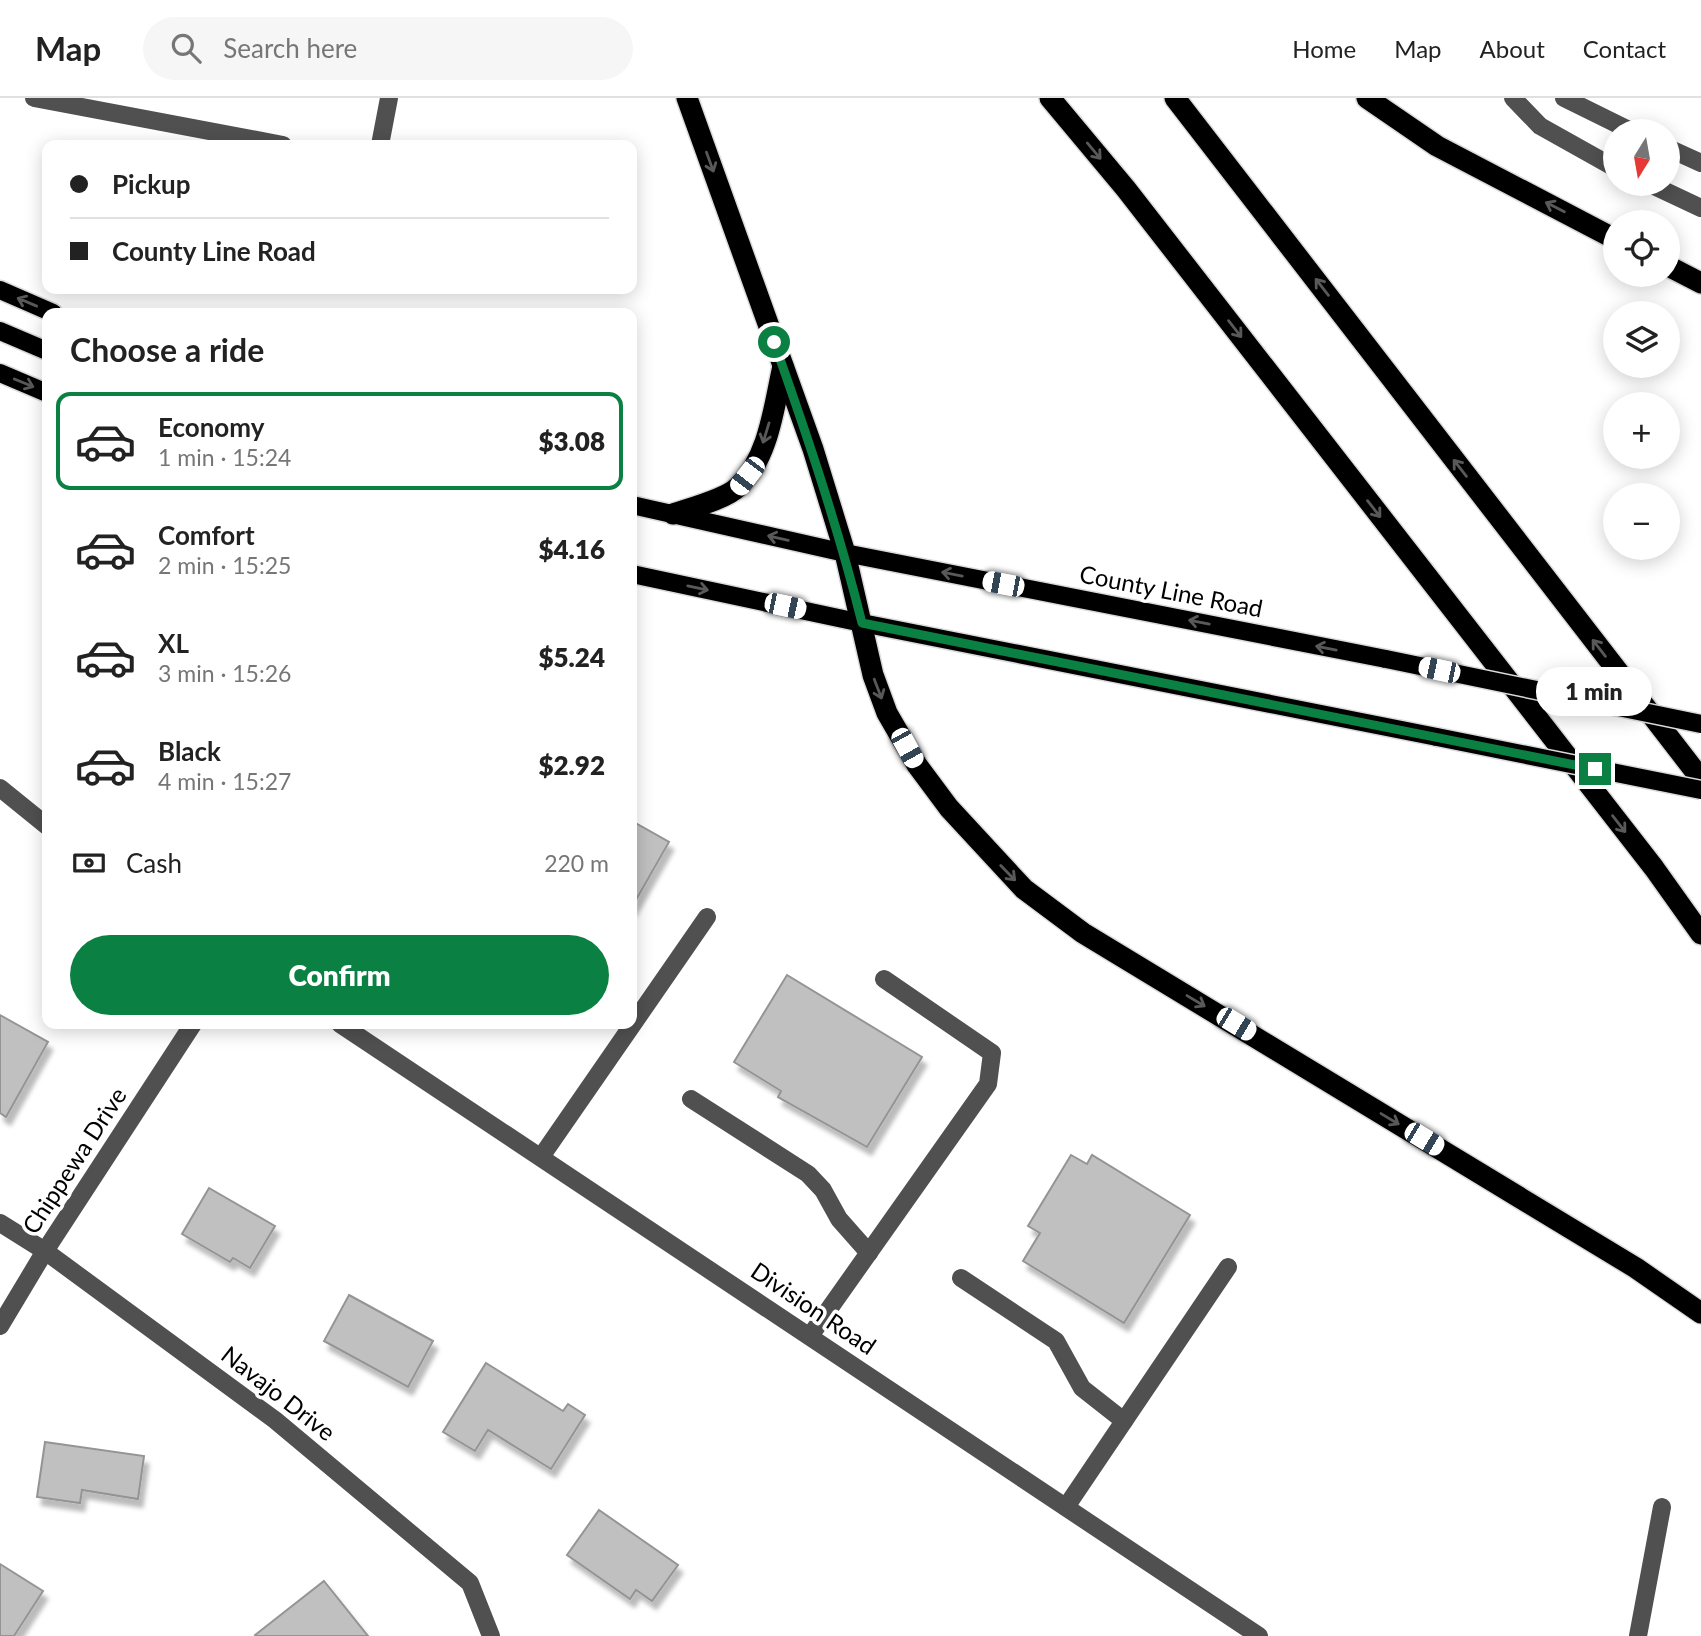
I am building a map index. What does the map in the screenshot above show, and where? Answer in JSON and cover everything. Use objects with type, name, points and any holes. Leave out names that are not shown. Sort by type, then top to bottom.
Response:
[{"type":"highway","points":[[687,98],[813,449],[845,553],[873,675],[887,713],[917,765],[948,808],[1024,889],[1083,933],[1636,1268],[1701,1313]]},
{"type":"highway","points":[[1050,98],[1160,234],[1646,858],[1701,934]]},
{"type":"highway","points":[[1175,98],[1701,779]]},
{"type":"highway","points":[[1367,98],[1437,146],[1603,233]]},
{"type":"highway","points":[[1680,272],[1701,283]]},
{"type":"highway","points":[[674,514],[737,489],[756,464],[768,430],[783,366]]},
{"type":"main road","points":[[0,290],[42,308]]},
{"type":"main road","points":[[0,331],[42,349]]},
{"type":"main road","points":[[0,373],[42,391]]},
{"type":"main road","name":"County Line Road","points":[[637,506],[845,553],[1701,724]]},
{"type":"main road","points":[[637,575],[862,623],[1701,790]]},
{"type":"street","points":[[34,98],[257,140]]},
{"type":"street","points":[[381,140],[389,98]]},
{"type":"street","points":[[1513,98],[1540,126],[1603,160]]},
{"type":"street","points":[[1564,98],[1606,119]]},
{"type":"street","points":[[1680,153],[1701,163]]},
{"type":"street","points":[[1676,196],[1701,208]]},
{"type":"street","points":[[0,788],[42,822]]},
{"type":"street","points":[[637,1018],[707,917]]},
{"type":"street","points":[[810,1336],[988,1084],[992,1053],[884,979]]},
{"type":"street","name":"Chippewa Drive","points":[[0,1326],[45,1251],[190,1029]]},
{"type":"street","name":"Division Road","points":[[348,1029],[1259,1636]]},
{"type":"street","points":[[541,1157],[630,1029]]},
{"type":"street","points":[[691,1099],[808,1174],[823,1190],[839,1219],[869,1254]]},
{"type":"street","name":"Navajo Drive","points":[[0,1223],[45,1251],[275,1420],[470,1583],[491,1636]]},
{"type":"street","points":[[1066,1507],[1228,1267]]},
{"type":"street","points":[[961,1278],[1056,1341],[1082,1388],[1124,1421]]},
{"type":"street","points":[[1638,1636],[1662,1507]]},
{"type":"building","points":[[637,824],[669,842],[637,898]]},
{"type":"building","points":[[787,975],[922,1057],[867,1147],[778,1097],[781,1091],[734,1062]]},
{"type":"building","points":[[0,1015],[48,1042],[6,1117],[0,1113]]},
{"type":"building","points":[[1071,1155],[1087,1164],[1092,1155],[1190,1215],[1124,1323],[1023,1261],[1040,1233],[1028,1226]]},
{"type":"building","points":[[209,1188],[275,1226],[250,1268],[233,1258],[230,1262],[182,1234]]},
{"type":"building","points":[[349,1295],[433,1341],[408,1387],[324,1341]]},
{"type":"building","points":[[486,1363],[563,1411],[568,1404],[585,1415],[551,1469],[488,1430],[475,1451],[443,1432]]},
{"type":"building","points":[[45,1442],[144,1456],[138,1499],[82,1490],[80,1503],[37,1497]]},
{"type":"building","points":[[599,1510],[678,1565],[652,1601],[636,1590],[630,1599],[567,1555]]},
{"type":"building","points":[[0,1564],[43,1591],[14,1636],[0,1636]]},
{"type":"building","points":[[324,1581],[368,1636],[255,1635]]},
{"type":"route","points":[[774,342],[813,449],[845,553],[862,623],[1595,769]]}]
